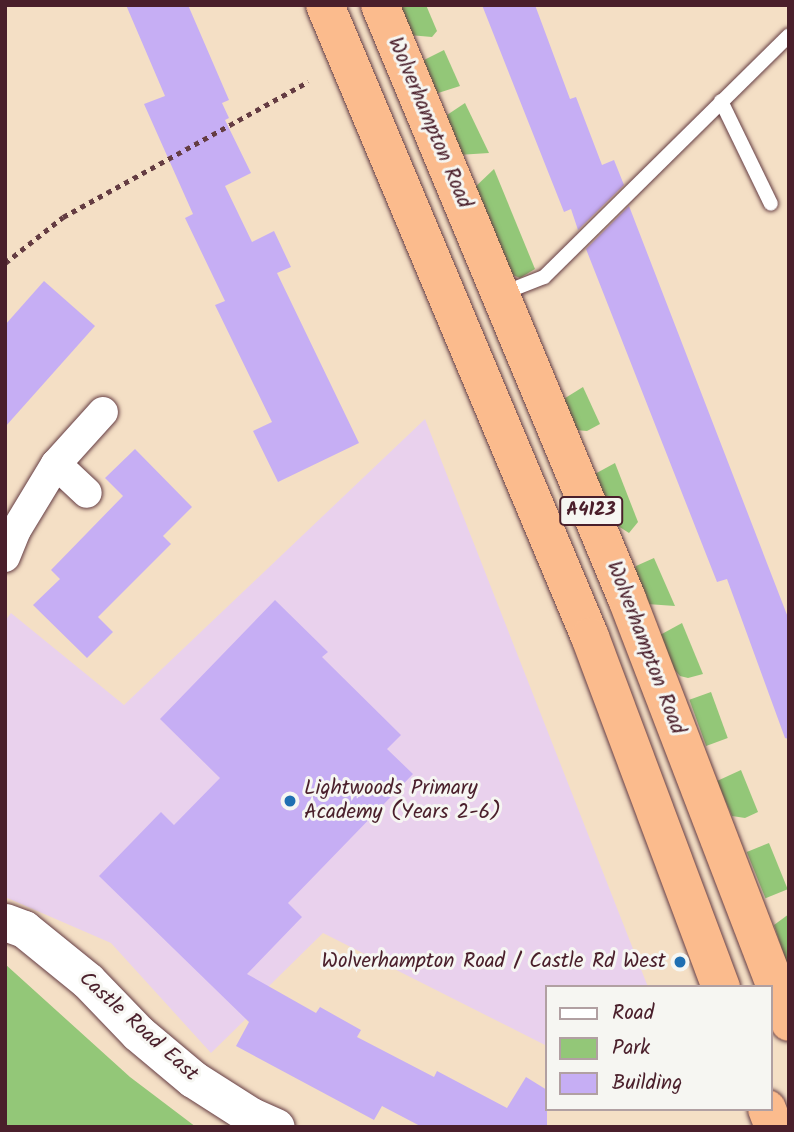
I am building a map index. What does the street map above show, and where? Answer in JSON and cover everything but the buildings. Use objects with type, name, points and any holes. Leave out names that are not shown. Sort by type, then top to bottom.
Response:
[{"type":"highway","name":"A4123","points":[[325,5],[590,637],[720,985]]},
{"type":"highway","name":"Wolverhampton Road","points":[[380,5],[627,599],[789,1022]]},
{"type":"street","points":[[5,557],[16,530],[56,464],[103,412]]},
{"type":"street","points":[[56,464],[87,493]]},
{"type":"street","name":"Castle Road East","points":[[5,922],[24,929],[88,981],[138,1033],[193,1079],[251,1116],[275,1127]]},
{"type":"lane","points":[[500,294],[544,278],[789,35]]},
{"type":"lane","points":[[721,101],[771,204]]},
{"type":"path","points":[[5,262],[63,217],[308,82]]},
{"type":"shaded area","name":"Lightwoods Primary Academy (Years 2-6)","points":[[425,419],[647,985],[546,985],[546,1045],[323,933],[269,986],[256,1009],[211,1053],[111,943],[5,897],[5,621],[11,613],[124,705]]},
{"type":"green space","points":[[397,5],[426,5],[437,31],[432,37],[409,35]]},
{"type":"green space","points":[[444,50],[460,86],[435,94],[422,61]]},
{"type":"green space","points":[[465,103],[489,153],[458,155],[447,115]]},
{"type":"green space","points":[[494,169],[535,269],[520,278],[508,273],[473,189]]},
{"type":"green space","points":[[583,387],[600,424],[587,431],[575,430],[562,400]]},
{"type":"green space","points":[[615,463],[638,522],[629,533],[615,524],[593,475]]},
{"type":"green space","points":[[654,558],[675,606],[647,604],[634,572],[636,566]]},
{"type":"green space","points":[[682,623],[703,674],[688,678],[680,676],[673,668],[660,635]]},
{"type":"green space","points":[[711,692],[728,738],[706,746],[689,700]]},
{"type":"green space","points":[[741,770],[758,812],[745,818],[732,816],[717,781]]},
{"type":"green space","points":[[769,843],[788,889],[765,898],[747,852]]},
{"type":"green space","points":[[789,914],[789,970],[774,925]]},
{"type":"green space","points":[[5,964],[130,1077],[196,1127],[5,1127]]},
{"type":"place","name":"Lightwoods Primary Academy (Years 2-6)","points":[[290,801]]},
{"type":"place","name":"Wolverhampton Road / Castle Rd West","points":[[680,962]]}]
